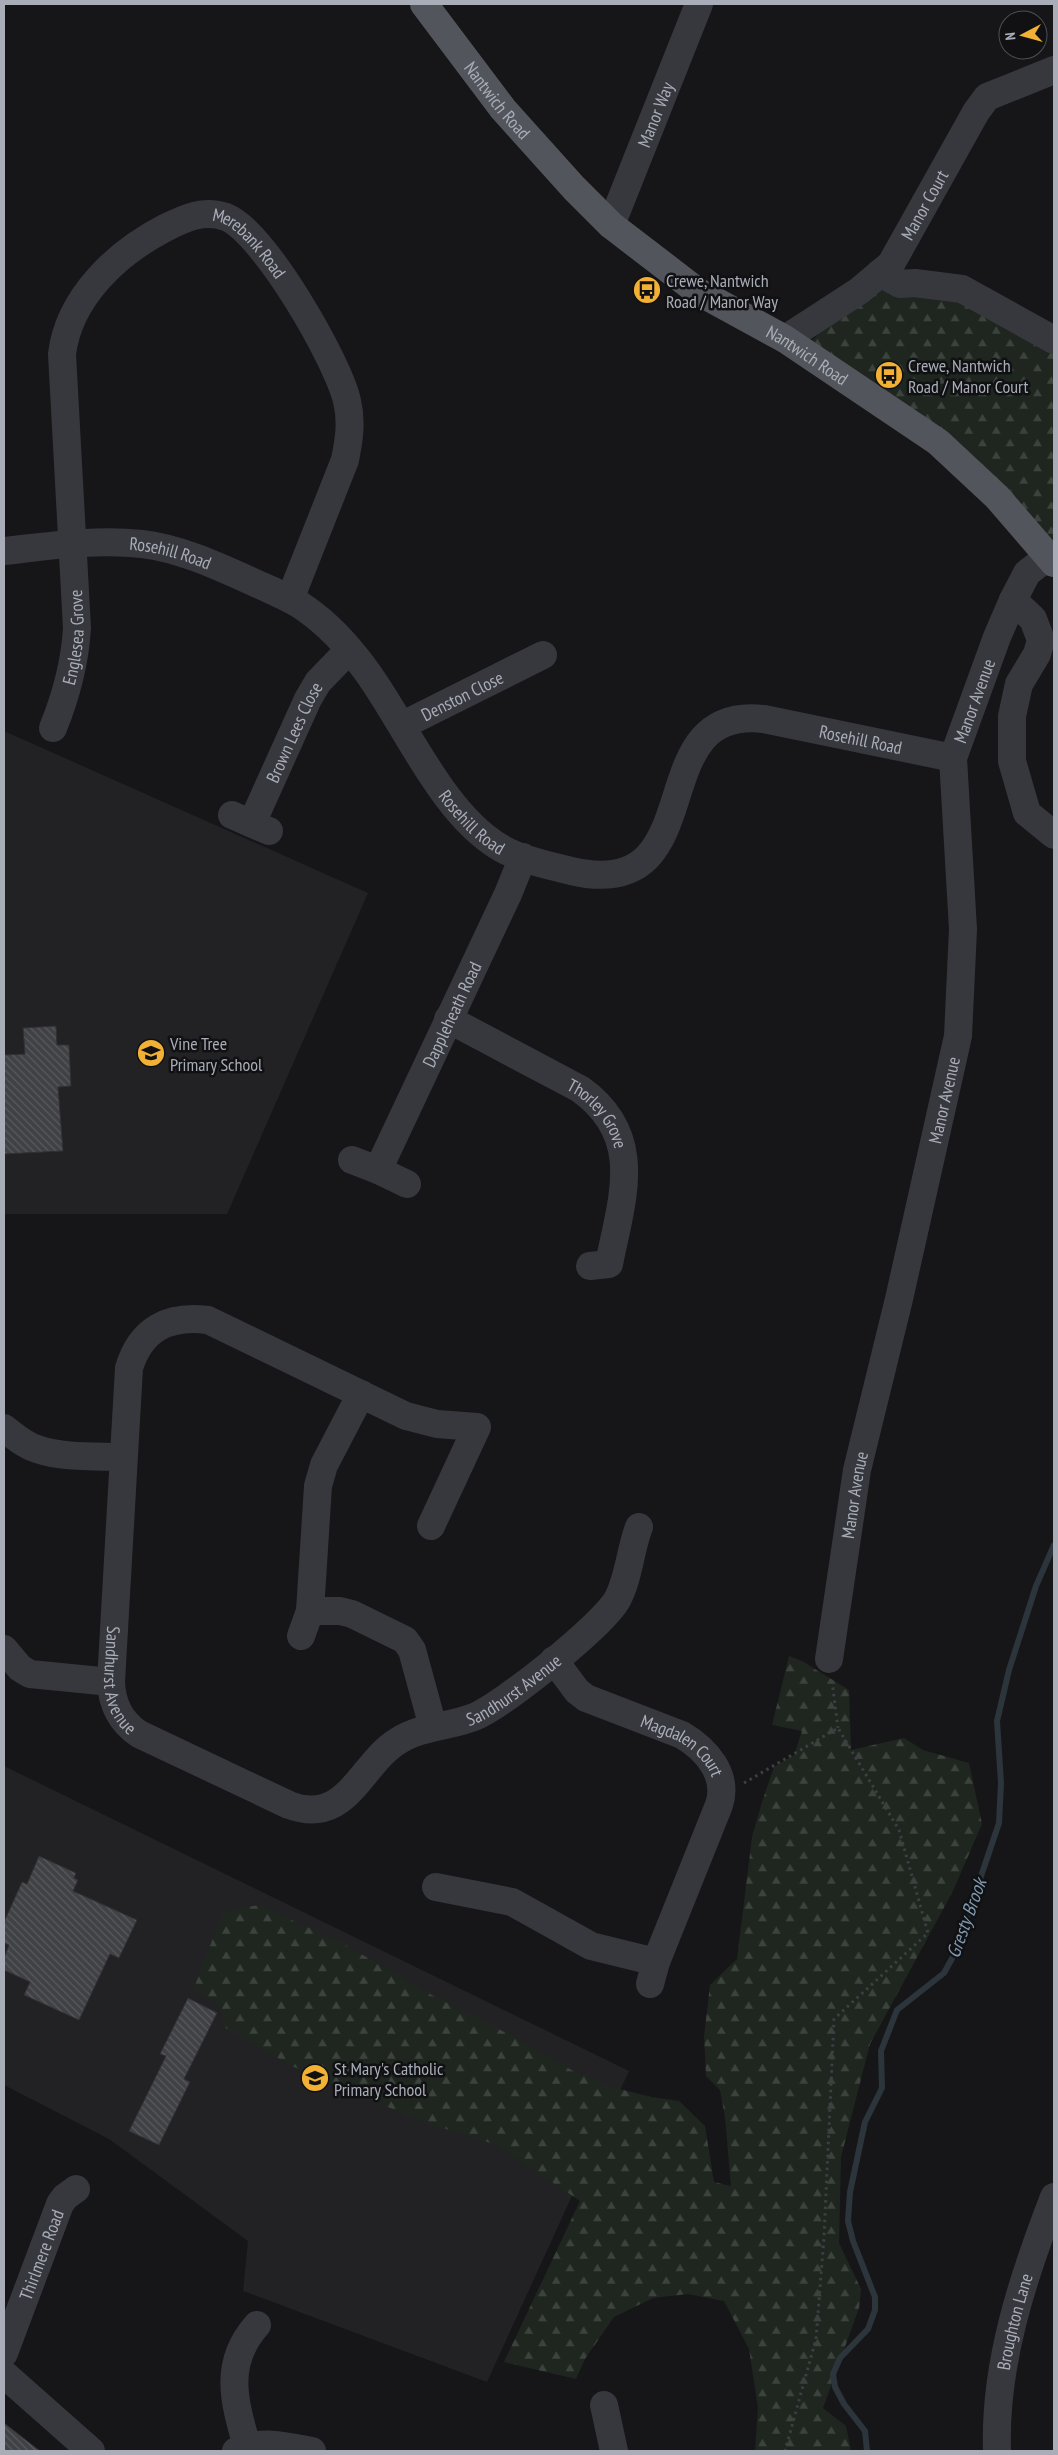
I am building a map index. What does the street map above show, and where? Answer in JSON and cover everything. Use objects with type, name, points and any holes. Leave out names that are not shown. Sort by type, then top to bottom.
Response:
[{"type":"main road","name":"Nantwich Road","points":[[424,4],[503,109],[574,188],[611,225],[697,291],[785,340],[938,442],[997,497],[1052,559]]},
{"type":"street","name":"Manor Way","points":[[611,225],[699,4]]},
{"type":"street","name":"Manor Court","points":[[785,340],[859,291],[891,264],[976,112],[987,97],[1054,70]]},
{"type":"street","name":"Merebank Road","points":[[72,544],[62,354],[64,341],[73,316],[84,298],[107,270],[126,251],[142,240],[186,217],[200,214],[225,217],[246,230],[271,263],[329,354],[347,401],[350,437],[344,460],[290,599]]},
{"type":"street","points":[[880,273],[900,284],[915,283],[962,289],[1054,340]]},
{"type":"street","name":"Rosehill Road","points":[[4,551],[72,544],[143,544],[193,557],[290,599],[319,619],[349,650],[403,725],[440,788],[485,836],[501,848],[523,857],[590,874],[616,873],[631,868],[647,859],[662,839],[693,749],[700,740],[718,725],[741,718],[764,719],[953,758]]},
{"type":"street","name":"Englesea Grove","points":[[52,728],[63,704],[76,646],[78,608],[72,544]]},
{"type":"street","name":"Manor Avenue","points":[[829,1659],[857,1470],[900,1299],[958,1036],[963,929],[953,758],[997,637],[1013,600],[1027,573],[1052,559]]},
{"type":"street","points":[[1013,600],[1033,620],[1041,640],[1037,654],[1019,684],[1012,716],[1012,762],[1028,813],[1054,835]]},
{"type":"street","name":"Brown Lees Close","points":[[251,823],[308,699],[318,682],[349,650]]},
{"type":"street","name":"Denston Close","points":[[403,725],[526,656]]},
{"type":"street","name":"Dappleheath Road","points":[[378,1170],[508,894],[523,857]]},
{"type":"street","name":"Thorley Grove","points":[[448,1019],[580,1089],[593,1098],[611,1118],[618,1132],[626,1168],[608,1267]]},
{"type":"street","points":[[352,1160],[407,1184]]},
{"type":"street","name":"Sandhurst Avenue","points":[[432,1526],[477,1427],[420,1421],[208,1320],[181,1318],[156,1328],[144,1338],[134,1353],[128,1368],[111,1682],[115,1707],[129,1727],[298,1809],[318,1809],[336,1802],[353,1789],[389,1747],[406,1736],[460,1722],[486,1712],[500,1704],[603,1618],[616,1601],[622,1588],[631,1547],[639,1527]]},
{"type":"street","points":[[301,1636],[310,1611],[318,1486],[324,1465],[361,1394]]},
{"type":"street","points":[[4,1428],[24,1443],[38,1450],[122,1458]]},
{"type":"street","points":[[310,1611],[340,1611],[352,1614],[405,1640],[412,1650],[433,1728]]},
{"type":"street","points":[[4,1649],[20,1668],[30,1674],[111,1682]]},
{"type":"street","name":"Magdalen Court","points":[[436,1887],[512,1902],[591,1946],[653,1973],[722,1796],[722,1784],[712,1763],[696,1743],[682,1734],[586,1698],[577,1691],[554,1660]]},
{"type":"street","name":"Thirlmere Road","points":[[4,2353],[60,2204],[65,2196],[76,2189]]},
{"type":"street","name":"Broughton Lane","points":[[997,2451],[999,2413],[1009,2342],[1026,2272],[1054,2197]]},
{"type":"street","points":[[257,2325],[239,2350],[235,2369],[241,2448],[270,2443],[312,2451]]},
{"type":"street","points":[[4,2374],[91,2451]]},
{"type":"street","points":[[604,2405],[614,2451]]},
{"type":"path","points":[[785,2451],[816,2340],[824,2237],[834,2020],[928,1933],[899,1830],[838,1728],[829,1659]]},
{"type":"path","points":[[722,1796],[838,1728]]},
{"type":"shaded area","name":"Vine Tree Primary School","points":[[4,731],[368,893],[227,1214],[4,1214]]},
{"type":"shaded area","name":"St Mary's Catholic Primary School","points":[[4,1766],[629,2071],[487,2382],[243,2291],[248,2241],[109,2139],[4,2085]]},
{"type":"green space","points":[[891,264],[962,289],[1054,332],[1054,560],[920,425],[803,349]]},
{"type":"green space","points":[[789,1656],[802,1661],[849,1690],[851,1750],[904,1738],[923,1750],[969,1763],[982,1824],[952,1893],[870,2044],[841,2157],[839,2243],[861,2289],[859,2308],[823,2408],[846,2426],[851,2451],[755,2451],[758,2408],[749,2349],[724,2301],[688,2294],[653,2298],[614,2317],[585,2359],[576,2379],[504,2362],[580,2201],[497,2145],[421,2121],[294,2067],[224,2027],[221,2007],[194,1988],[223,1912],[259,1905],[344,1944],[424,1991],[512,2036],[575,2072],[612,2087],[651,2097],[679,2101],[705,2126],[714,2182],[731,2186],[725,2117],[720,2090],[706,2076],[704,2036],[710,1985],[737,1959],[752,1837],[762,1802],[774,1767],[794,1755],[802,1731],[772,1725]]},
{"type":"building","points":[[56,1026],[57,1045],[69,1045],[71,1086],[58,1087],[63,1151],[4,1154],[4,1055],[25,1054],[23,1028]]},
{"type":"building","points":[[39,1856],[76,1873],[74,1878],[78,1880],[73,1891],[137,1920],[119,1958],[110,1954],[79,2020],[24,1995],[30,1982],[4,1970],[4,1958],[9,1945],[4,1943],[4,1922],[22,1882],[27,1884]]},
{"type":"building","points":[[188,1998],[217,2013],[184,2079],[190,2082],[159,2145],[129,2131],[166,2056],[160,2054]]},
{"type":"building","points":[[4,2423],[40,2451],[4,2451]]},
{"type":"waterway","name":"Gresty Brook","points":[[867,2451],[865,2431],[844,2404],[835,2387],[833,2374],[840,2358],[868,2329],[875,2310],[875,2297],[853,2241],[848,2221],[850,2192],[865,2122],[882,2088],[881,2051],[897,2010],[944,1973],[955,1953],[999,1823],[1001,1783],[997,1721],[1009,1670],[1036,1586],[1054,1545]]},
{"type":"place","name":"Crewe, Nantwich Road / Manor Way","points":[[647,290]]},
{"type":"place","name":"Crewe, Nantwich Road / Manor Court","points":[[889,375]]},
{"type":"place","name":"Vine Tree Primary School","points":[[151,1053]]},
{"type":"place","name":"St Mary's Catholic Primary School","points":[[315,2078]]}]
